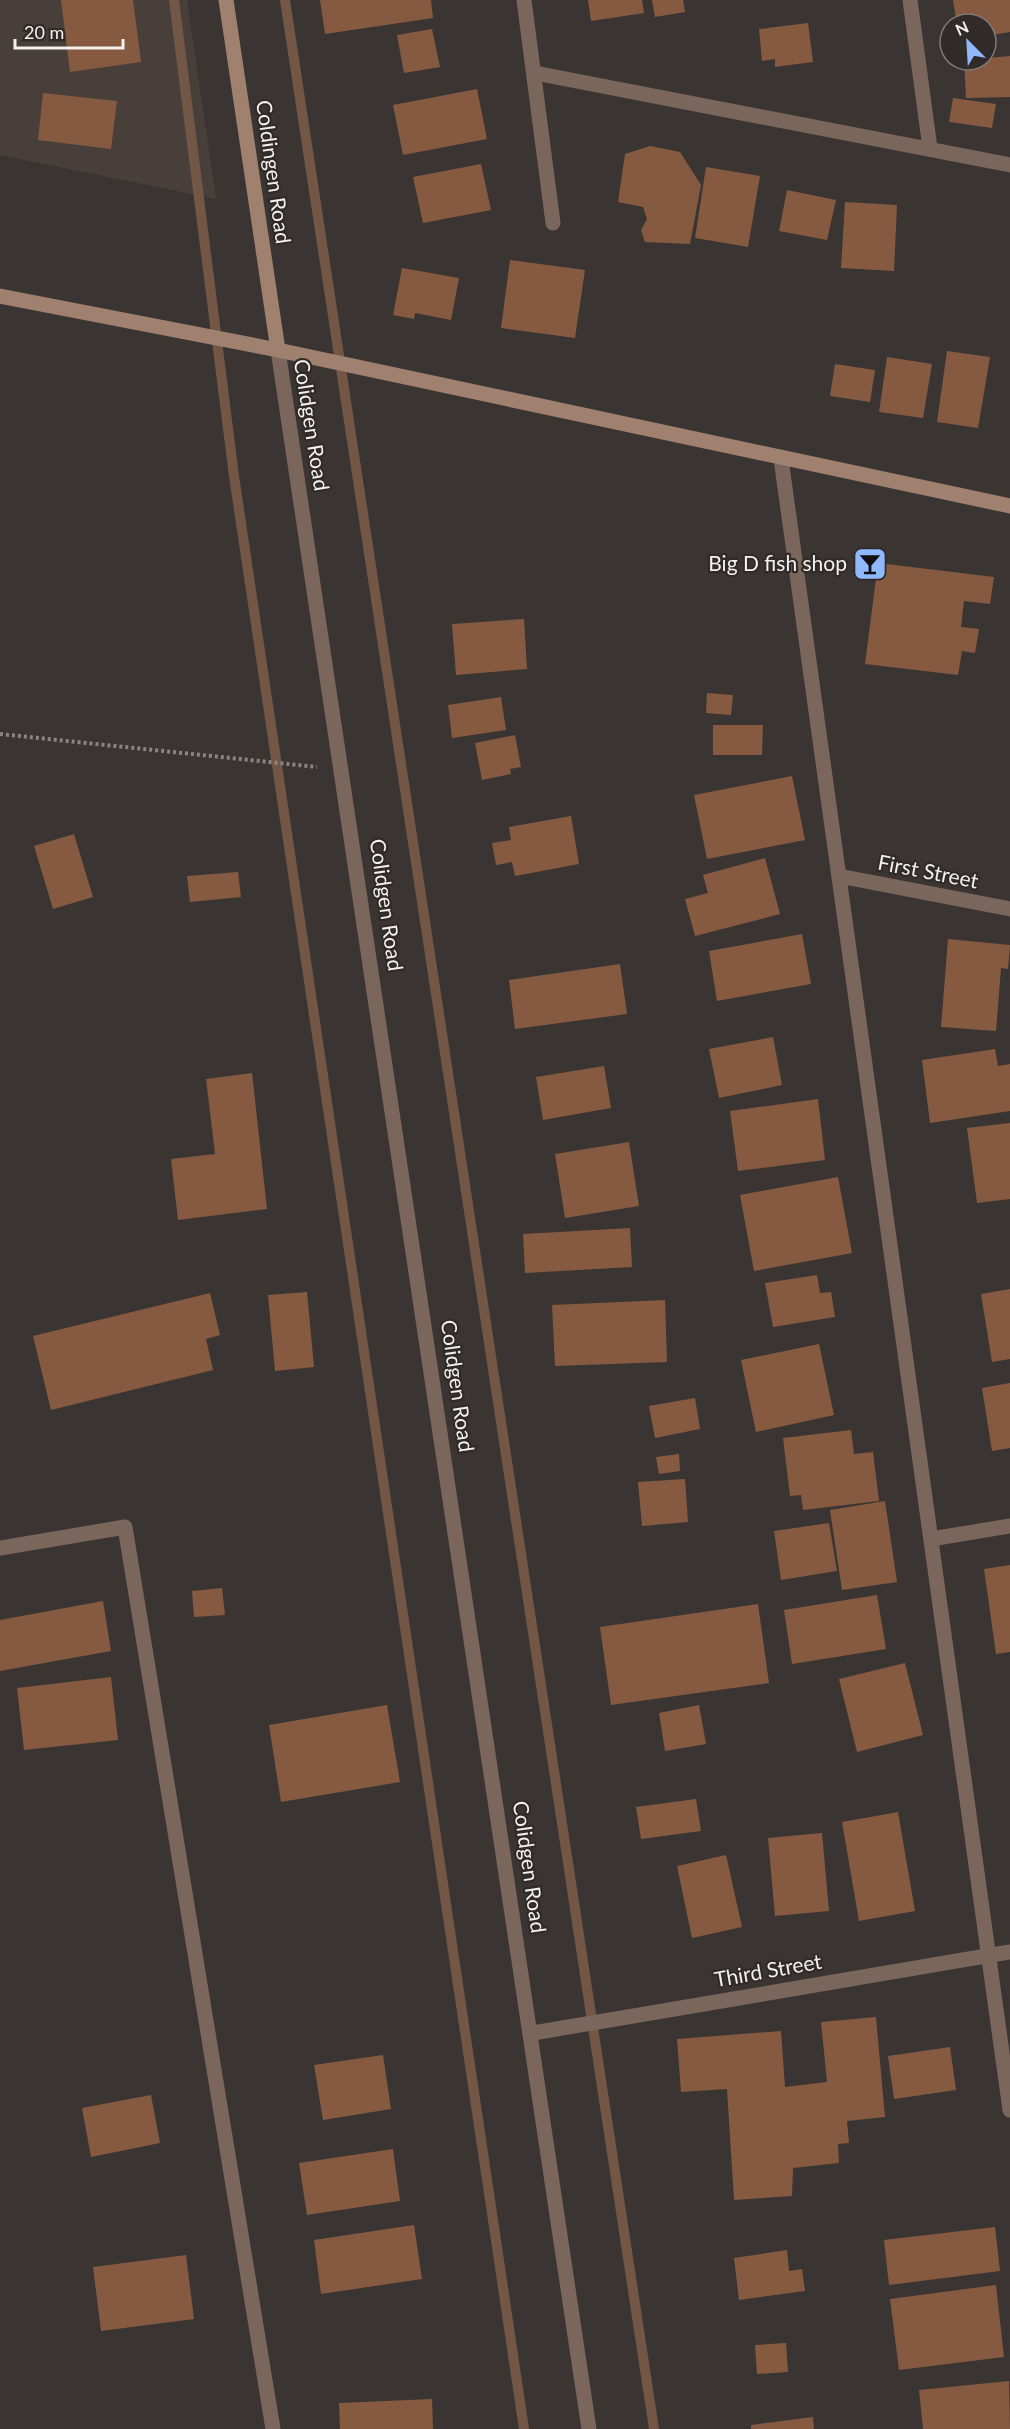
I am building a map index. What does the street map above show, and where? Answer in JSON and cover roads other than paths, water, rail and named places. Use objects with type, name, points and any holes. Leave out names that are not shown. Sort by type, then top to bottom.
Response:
[{"type":"main road","name":"Coldingen Road","points":[[226,0],[278,350]]},
{"type":"main road","points":[[0,296],[278,350],[1010,506]]},
{"type":"street","points":[[524,0],[536,73],[554,223]]},
{"type":"street","points":[[910,0],[930,148]]},
{"type":"street","points":[[536,73],[1010,165]]},
{"type":"street","name":"Colidgen Road","points":[[278,350],[344,770],[533,2033],[588,2429]]},
{"type":"street","points":[[781,459],[1010,2110]]},
{"type":"street","name":"First Street","points":[[839,876],[1010,909]]},
{"type":"street","points":[[931,1539],[1010,1526]]},
{"type":"street","points":[[0,1548],[125,1527],[273,2429]]},
{"type":"street","name":"Third Street","points":[[533,2033],[1010,1952]]},
{"type":"waterway","points":[[174,0],[234,476],[524,2429]]},
{"type":"waterway","points":[[285,0],[654,2429]]},
{"type":"place","name":"Big D fish shop","points":[[870,564]]}]
